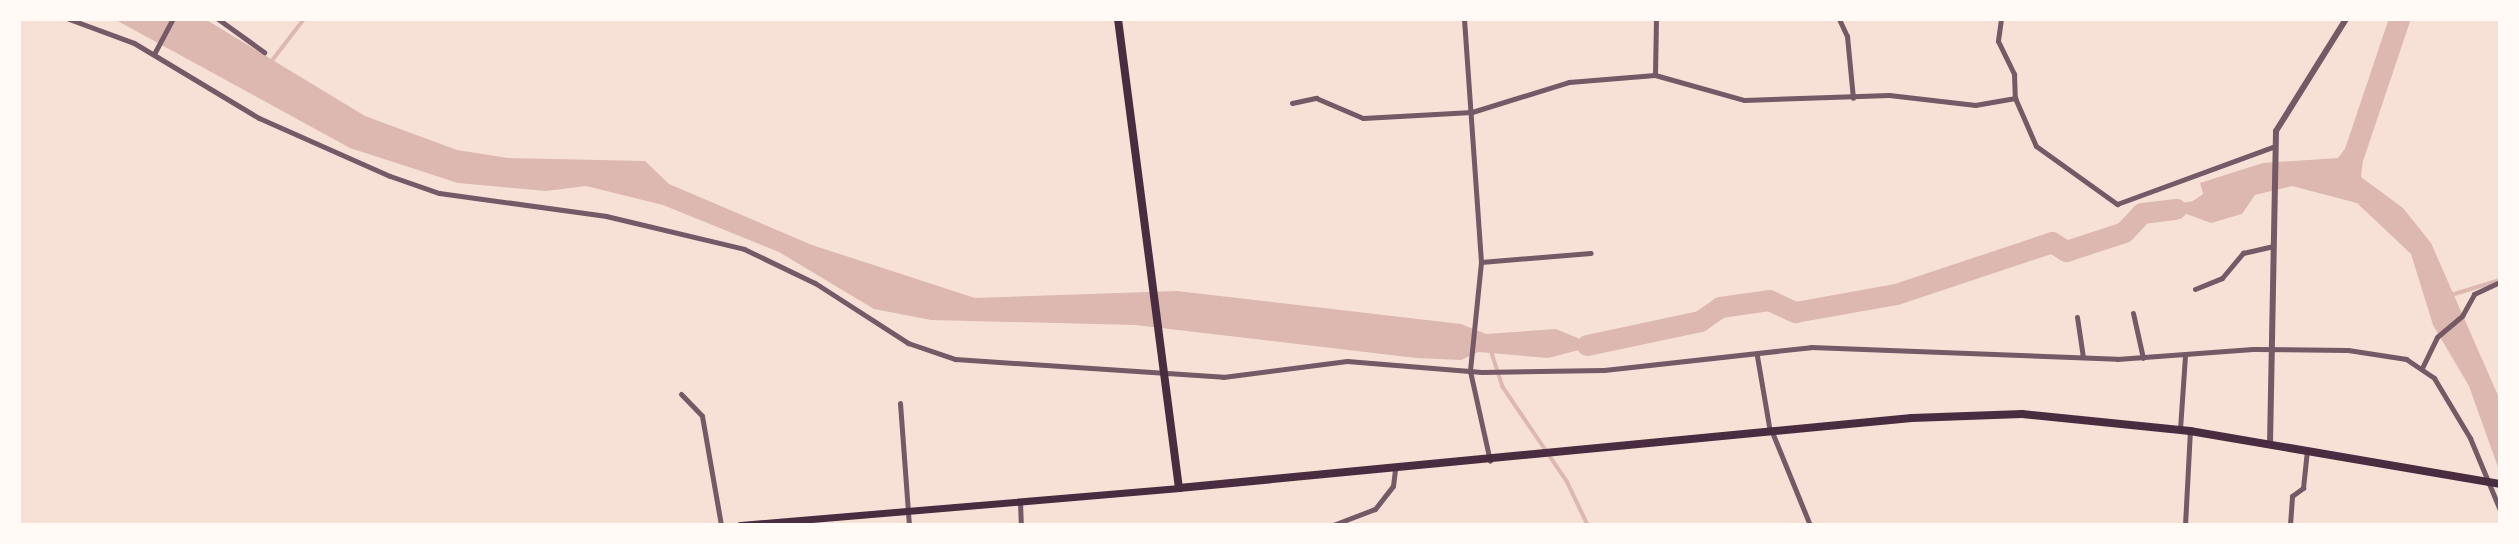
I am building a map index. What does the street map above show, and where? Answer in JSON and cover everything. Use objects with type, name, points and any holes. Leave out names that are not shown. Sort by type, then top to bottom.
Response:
[{"type":"main road","points":[[1118,19],[1179,488]]},
{"type":"main road","points":[[740,525],[1490,461],[1771,432],[2022,414],[2190,430],[2498,484]]},
{"type":"street","points":[[69,19],[155,52],[278,128],[418,186],[669,228],[744,249],[815,283],[925,352],[987,363],[1236,376],[1347,361],[1470,368],[1604,370],[1836,347],[2143,358],[2269,348],[2348,350],[2422,368],[2439,384],[2470,438],[2484,481],[2500,510]]},
{"type":"street","points":[[155,52],[173,19]]},
{"type":"street","points":[[218,19],[264,52]]},
{"type":"street","points":[[1464,19],[1481,262],[1470,368],[1490,461]]},
{"type":"street","points":[[1655,75],[1656,19]]},
{"type":"street","points":[[1839,19],[1847,36],[1853,98]]},
{"type":"street","points":[[2001,19],[1998,41],[2014,74],[2015,98],[2036,146],[2117,204],[2273,147]]},
{"type":"street","points":[[2270,444],[2270,211],[2273,147],[2282,112],[2346,19]]},
{"type":"street","points":[[1292,103],[1316,98],[1363,118],[1472,112],[1569,82],[1655,75],[1744,100],[1889,95],[1975,106],[2015,98]]},
{"type":"street","points":[[2195,289],[2222,278],[2244,253],[2270,247]]},
{"type":"street","points":[[1481,262],[1591,253]]},
{"type":"street","points":[[2422,368],[2437,337],[2462,316],[2474,294],[2500,282]]},
{"type":"street","points":[[2133,313],[2143,358]]},
{"type":"street","points":[[2077,317],[2083,356]]},
{"type":"street","points":[[1757,356],[1771,432],[1810,525]]},
{"type":"street","points":[[2180,429],[2185,356]]},
{"type":"street","points":[[681,394],[702,416],[722,525]]},
{"type":"street","points":[[900,402],[909,525]]},
{"type":"street","points":[[2185,525],[2190,430]]},
{"type":"street","points":[[2290,525],[2292,496],[2303,488],[2308,450]]},
{"type":"street","points":[[1333,525],[1375,509],[1393,486],[1395,469]]},
{"type":"street","points":[[1020,501],[1021,525]]},
{"type":"shaded area","points":[[114,19],[205,19],[365,116],[457,150],[508,158],[645,161],[669,184],[812,245],[975,298],[1177,291],[1461,324],[1486,334],[1556,329],[1580,339],[1618,340],[1548,358],[1478,352],[1461,360],[1416,358],[1135,325],[931,320],[874,309],[779,252],[663,205],[586,186],[546,191],[458,183],[350,148]]},
{"type":"shaded area","points":[[2368,118],[2361,177],[2403,208],[2431,243],[2500,400],[2500,473],[2469,386],[2433,325],[2411,254],[2357,203],[2292,186],[2255,195],[2242,214],[2211,223],[2184,213],[2143,210],[2193,201],[2203,194],[2200,183],[2263,163],[2338,158]]},
{"type":"waterway","points":[[271,62],[304,19]]},
{"type":"waterway","points":[[2353,156],[2399,19]]},
{"type":"waterway","points":[[1587,345],[1700,321],[1720,307],[1769,300],[1795,312],[1896,294],[2052,242],[2066,251],[2124,232],[2142,213],[2176,209]]},
{"type":"waterway","points":[[2448,296],[2500,280]]},
{"type":"waterway","points":[[1491,350],[1503,387],[1567,481],[1588,525]]}]
